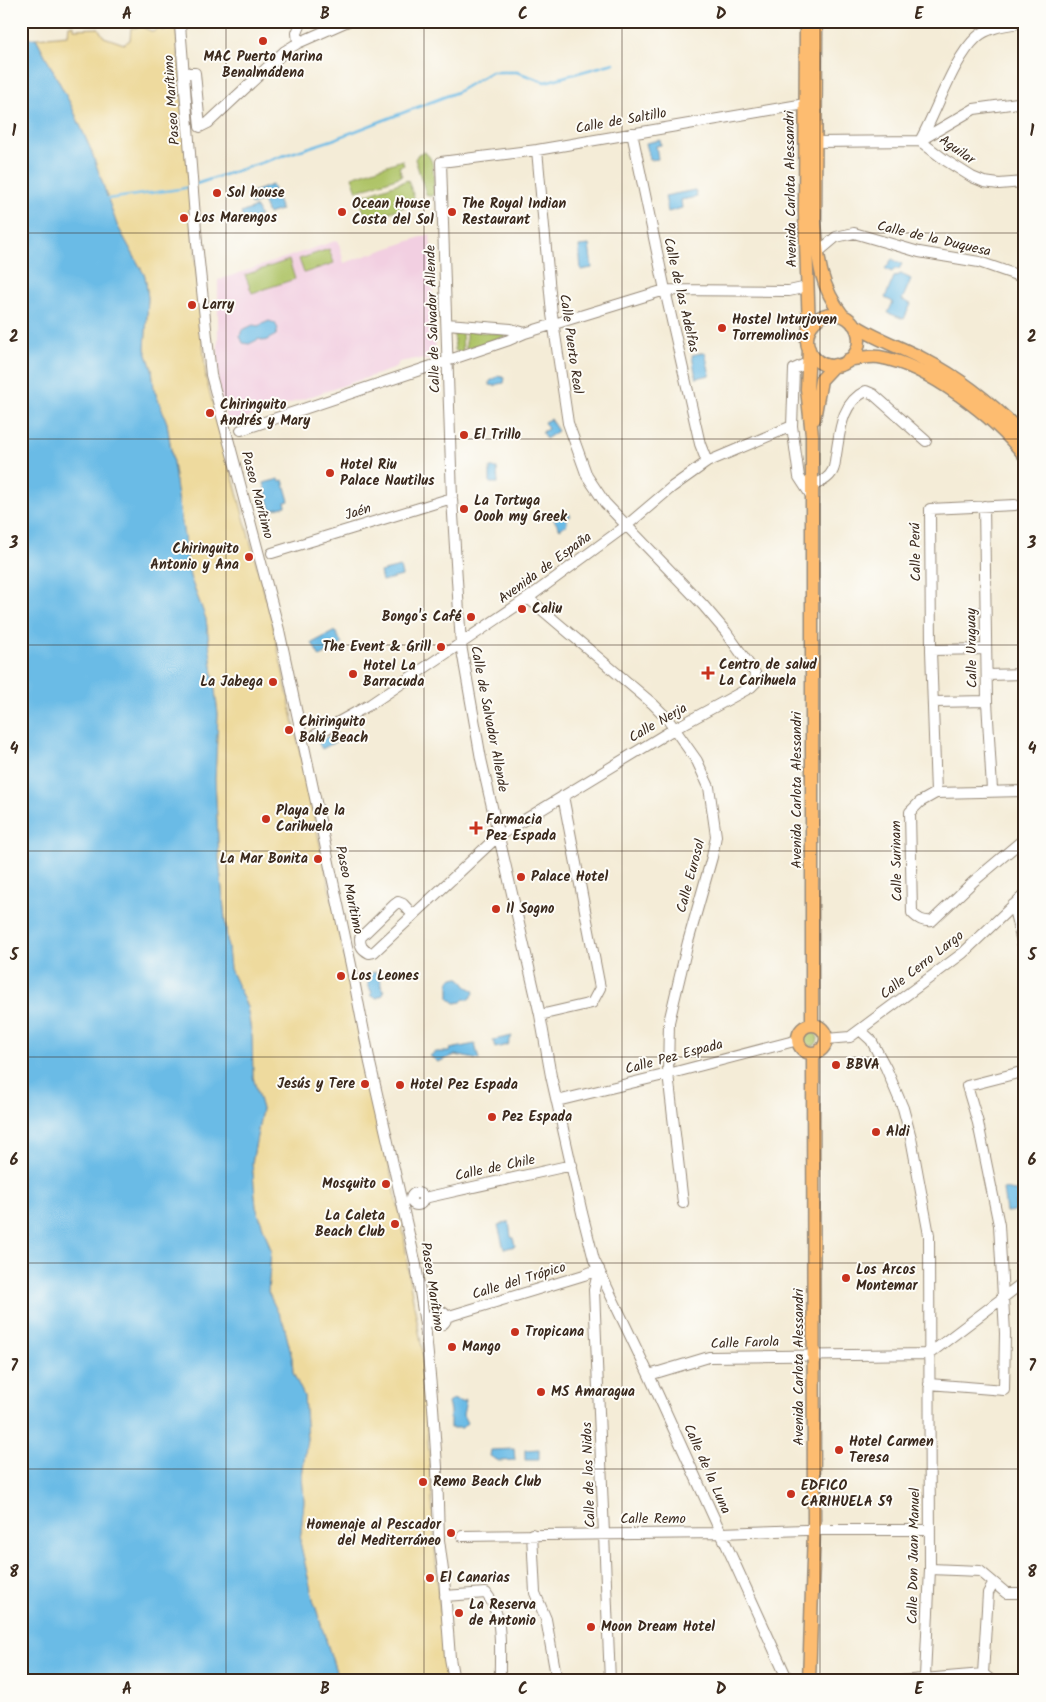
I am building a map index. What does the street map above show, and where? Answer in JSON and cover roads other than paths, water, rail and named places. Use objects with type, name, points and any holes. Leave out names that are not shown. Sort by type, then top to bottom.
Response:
[{"type":"main road","points":[[806,21],[811,48]]},
{"type":"main road","points":[[811,48],[816,21]]},
{"type":"main road","name":"Avenida Carlota Alessandri","points":[[809,330],[805,223],[805,104],[811,48]]},
{"type":"main road","name":"Avenida Carlota Alessandri","points":[[811,48],[817,253],[825,288],[834,304],[848,320]]},
{"type":"main road","points":[[1025,437],[1002,414],[957,379],[926,360],[865,332],[848,320],[835,314],[820,318],[809,330],[807,342],[809,349],[819,362],[835,365],[862,357],[878,357],[898,362],[920,371],[984,413],[1025,456]]},
{"type":"main road","points":[[848,320],[859,339],[854,354],[848,360]]},
{"type":"main road","name":"Avenida Carlota Alessandri","points":[[809,349],[806,388],[812,436],[812,1024]]},
{"type":"main road","name":"Avenida Carlota Alessandri","points":[[812,436],[821,380],[835,365]]},
{"type":"main road","points":[[812,1024],[822,1029],[826,1039],[822,1049],[813,1053],[804,1050],[798,1040],[803,1028],[812,1024]]},
{"type":"main road","name":"Avenida Carlota Alessandri","points":[[809,1681],[814,1530],[813,1053]]},
{"type":"street","name":"Paseo Marítimo","points":[[178,21],[180,25],[193,196],[211,374],[279,630],[351,965],[370,1063],[416,1265],[425,1324],[434,1415],[438,1528],[450,1658],[454,1681]]},
{"type":"street","points":[[298,43],[296,39],[297,33],[302,21]]},
{"type":"street","points":[[184,72],[195,73],[200,127],[208,123],[285,51],[298,43],[348,21]]},
{"type":"street","points":[[920,141],[960,60],[978,36],[998,26],[1025,22]]},
{"type":"street","points":[[920,141],[974,109],[1025,102]]},
{"type":"street","name":"Calle de Saltillo","points":[[442,162],[536,150],[805,104]]},
{"type":"street","name":"Calle de las Adelfas","points":[[632,133],[700,444],[707,462]]},
{"type":"street","name":"Aguilar","points":[[815,142],[920,141],[965,173],[984,182],[999,184],[1025,182]]},
{"type":"street","name":"Calle Puerto Real","points":[[536,150],[554,324],[568,423],[587,476],[605,503],[626,526]]},
{"type":"street","name":"Calle de Salvador Allende","points":[[442,162],[452,498],[460,645],[481,759],[498,836],[594,1260],[599,1269]]},
{"type":"street","points":[[815,222],[822,231],[836,237],[817,253]]},
{"type":"street","name":"Calle de la Duquesa","points":[[836,237],[854,233],[919,252],[979,262],[1025,278]]},
{"type":"street","points":[[241,430],[449,361],[525,333],[665,290],[789,291],[807,287]]},
{"type":"street","points":[[447,324],[511,329],[525,333]]},
{"type":"street","points":[[807,362],[794,369],[792,426],[799,477],[812,491],[833,470],[842,420],[847,408],[858,395],[866,391],[873,394],[926,441]]},
{"type":"street","name":"Avenida de España","points":[[314,735],[372,704],[528,598],[626,526],[672,487],[707,462],[792,426]]},
{"type":"street","name":"Jaén","points":[[272,553],[452,498]]},
{"type":"street","name":"Calle Perú","points":[[936,793],[931,650],[930,509],[1015,505]]},
{"type":"street","name":"Calle Uruguay","points":[[984,506],[987,701],[992,790]]},
{"type":"street","name":"Calle Nerja","points":[[412,914],[403,904],[398,902],[360,938],[360,945],[363,950],[369,953],[374,952],[412,914],[498,836],[674,729],[751,687],[757,681],[755,673],[726,632],[703,605],[626,526]]},
{"type":"street","name":"Calle Eurosol","points":[[528,598],[653,704],[666,718],[697,761],[709,787],[716,836],[668,1022],[668,1074],[683,1203]]},
{"type":"street","points":[[931,650],[986,649]]},
{"type":"street","points":[[987,675],[1025,674]]},
{"type":"street","points":[[934,702],[987,701]]},
{"type":"street","points":[[936,793],[992,790],[1025,791]]},
{"type":"street","name":"Calle Surinam","points":[[936,793],[920,802],[910,812],[912,913],[918,919],[926,922],[932,920],[1025,838]]},
{"type":"street","points":[[540,1015],[592,1002],[600,988],[563,796]]},
{"type":"street","name":"Calle Cerro Largo","points":[[826,1039],[850,1037],[860,1030],[963,953],[1025,894]]},
{"type":"street","points":[[1013,905],[1025,954]]},
{"type":"street","name":"Calle Don Juan Manuel","points":[[860,1030],[871,1040],[886,1068],[903,1108],[911,1138],[929,1235],[930,1569],[925,1678]]},
{"type":"street","name":"Calle Pez Espada","points":[[557,1100],[668,1074],[798,1040]]},
{"type":"street","points":[[929,1384],[1004,1390],[1004,1298],[999,1224],[978,1123],[967,1086],[1025,1071]]},
{"type":"street","name":"Calle de Chile","points":[[424,1198],[572,1165]]},
{"type":"street","name":"Calle del Trópico","points":[[446,1317],[599,1269]]},
{"type":"street","name":"Calle de la Luna","points":[[599,1269],[786,1676],[790,1681]]},
{"type":"street","name":"Calle de los Nidos","points":[[599,1269],[594,1290],[610,1681]]},
{"type":"street","points":[[929,1354],[1025,1281]]},
{"type":"street","name":"Calle Farola","points":[[649,1375],[709,1357],[929,1354]]},
{"type":"street","name":"Calle Remo","points":[[462,1536],[929,1530]]},
{"type":"street","points":[[532,1534],[535,1593],[546,1619],[557,1681]]},
{"type":"street","points":[[930,1569],[980,1572],[1006,1593],[1025,1593]]},
{"type":"street","points":[[900,1681],[925,1678],[987,1677],[988,1593],[994,1583]]},
{"type":"street","points":[[445,1596],[486,1593],[492,1601],[498,1618],[500,1681]]},
{"type":"water","points":[[36,38],[71,105],[91,150],[117,225],[145,276],[148,298],[145,349],[152,369],[154,389],[167,423],[190,577],[206,619],[218,714],[215,779],[219,859],[230,969],[247,1007],[252,1037],[253,1077],[262,1109],[252,1163],[256,1207],[271,1250],[268,1292],[284,1325],[292,1358],[293,1373],[304,1396],[307,1439],[302,1476],[304,1501],[300,1542],[313,1599],[339,1681],[21,1681],[21,39]]},
{"type":"water","points":[[660,140],[661,145],[656,146],[658,159],[650,160],[646,143]]},
{"type":"water","points":[[272,185],[281,210],[268,214],[263,201],[251,205],[247,194]]},
{"type":"water","points":[[695,190],[697,197],[681,200],[682,208],[668,212],[665,196]]},
{"type":"water","points":[[256,207],[260,216],[244,222],[241,213]]},
{"type":"water","points":[[589,245],[592,268],[581,270],[579,246]]},
{"type":"water","points":[[892,259],[902,264],[899,269],[895,269],[892,272],[885,269]]},
{"type":"water","points":[[901,274],[911,279],[902,300],[911,304],[904,319],[888,313],[893,302],[885,298],[894,277]]},
{"type":"water","points":[[269,321],[275,323],[278,329],[276,335],[265,341],[259,339],[249,344],[243,343],[240,336],[242,330]]},
{"type":"water","points":[[705,352],[710,375],[696,378],[692,355]]},
{"type":"water","points":[[499,376],[505,378],[504,383],[495,386],[490,385],[490,381]]},
{"type":"water","points":[[550,419],[558,431],[546,439],[542,432],[548,429],[544,422]]},
{"type":"water","points":[[490,468],[497,468],[498,483],[490,483]]},
{"type":"water","points":[[279,479],[280,481],[283,480],[289,501],[285,502],[286,506],[271,510],[264,483]]},
{"type":"water","points":[[561,511],[564,515],[568,512],[571,516],[567,518],[567,524],[560,529],[552,517]]},
{"type":"water","points":[[400,567],[402,576],[382,581],[380,572]]},
{"type":"water","points":[[335,631],[342,644],[320,657],[312,643]]},
{"type":"water","points":[[336,732],[339,740],[322,749],[318,742]]},
{"type":"water","points":[[374,972],[379,974],[384,991],[383,995],[377,998],[370,995],[372,993],[368,985],[370,974]]},
{"type":"water","points":[[457,977],[474,993],[470,999],[464,999],[461,1002],[455,1003],[449,998],[449,984],[451,979]]},
{"type":"water","points":[[512,1036],[508,1045],[495,1048],[493,1040]]},
{"type":"water","points":[[475,1044],[479,1060],[455,1055],[438,1062],[430,1056],[435,1052],[449,1052],[450,1049]]},
{"type":"water","points":[[1003,1189],[1021,1192],[1019,1204],[1015,1203],[1016,1211],[1006,1212]]},
{"type":"water","points":[[509,1222],[511,1237],[515,1246],[504,1249],[498,1225]]},
{"type":"water","points":[[452,1399],[462,1402],[466,1400],[463,1415],[467,1423],[462,1428],[450,1428],[448,1403]]},
{"type":"water","points":[[514,1449],[515,1460],[499,1461],[490,1456],[491,1450]]},
{"type":"water","points":[[539,1449],[539,1460],[525,1460],[525,1450]]},
{"type":"waterway","points":[[196,184],[332,140],[457,92],[491,72],[517,72],[545,82],[614,63]]},
{"type":"waterway","points":[[107,199],[189,187]]},
{"type":"place","name":"MAC Puerto Marina Benalmádena","points":[[263,41]]},
{"type":"place","name":"Sol house","points":[[217,193]]},
{"type":"place","name":"Ocean House Costa del Sol","points":[[342,212]]},
{"type":"place","name":"The Royal Indian Restaurant","points":[[452,212]]},
{"type":"place","name":"Los Marengos","points":[[184,218]]},
{"type":"place","name":"Larry","points":[[192,305]]},
{"type":"place","name":"Hostel Inturjoven Torremolinos","points":[[722,328]]},
{"type":"place","name":"Chiringuito Andrés y Mary","points":[[210,413]]},
{"type":"place","name":"El Trillo","points":[[464,435]]},
{"type":"place","name":"Hotel Riu Palace Nautilus","points":[[330,473]]},
{"type":"place","name":"La Tortuga Oooh my Greek","points":[[464,509]]},
{"type":"place","name":"Chiringuito Antonio y Ana","points":[[249,557]]},
{"type":"place","name":"Caliu","points":[[522,609]]},
{"type":"place","name":"Bongo's Café","points":[[471,617]]},
{"type":"place","name":"The Event & Grill","points":[[441,647]]},
{"type":"place","name":"Centro de salud La Carihuela","points":[[708,673]]},
{"type":"place","name":"Hotel La Barracuda","points":[[353,674]]},
{"type":"place","name":"La Jabega","points":[[273,682]]},
{"type":"place","name":"Chiringuito Balú Beach","points":[[289,730]]},
{"type":"place","name":"Playa de la Carihuela","points":[[266,819]]},
{"type":"place","name":"Farmacia Pez Espada","points":[[476,828]]},
{"type":"place","name":"La Mar Bonita","points":[[318,859]]},
{"type":"place","name":"Palace Hotel","points":[[521,877]]},
{"type":"place","name":"Il Sogno","points":[[496,909]]},
{"type":"place","name":"Los Leones","points":[[341,976]]},
{"type":"place","name":"BBVA","points":[[836,1065]]},
{"type":"place","name":"Jesús y Tere","points":[[365,1084]]},
{"type":"place","name":"Hotel Pez Espada","points":[[400,1085]]},
{"type":"place","name":"Pez Espada","points":[[492,1117]]},
{"type":"place","name":"Aldi","points":[[876,1132]]},
{"type":"place","name":"Mosquito","points":[[386,1184]]},
{"type":"place","name":"La Caleta Beach Club","points":[[395,1224]]},
{"type":"place","name":"Los Arcos Montemar","points":[[846,1278]]},
{"type":"place","name":"Tropicana","points":[[515,1332]]},
{"type":"place","name":"Mango","points":[[452,1347]]},
{"type":"place","name":"MS Amaragua","points":[[541,1392]]},
{"type":"place","name":"Hotel Carmen Teresa","points":[[839,1450]]},
{"type":"place","name":"Remo Beach Club","points":[[423,1482]]},
{"type":"place","name":"EDFICO CARIHUELA 59","points":[[791,1494]]},
{"type":"place","name":"Homenaje al Pescador del Mediterráneo","points":[[451,1533]]},
{"type":"place","name":"El Canarias","points":[[430,1578]]},
{"type":"place","name":"La Reserva de Antonio","points":[[459,1613]]},
{"type":"place","name":"Moon Dream Hotel","points":[[591,1627]]}]
